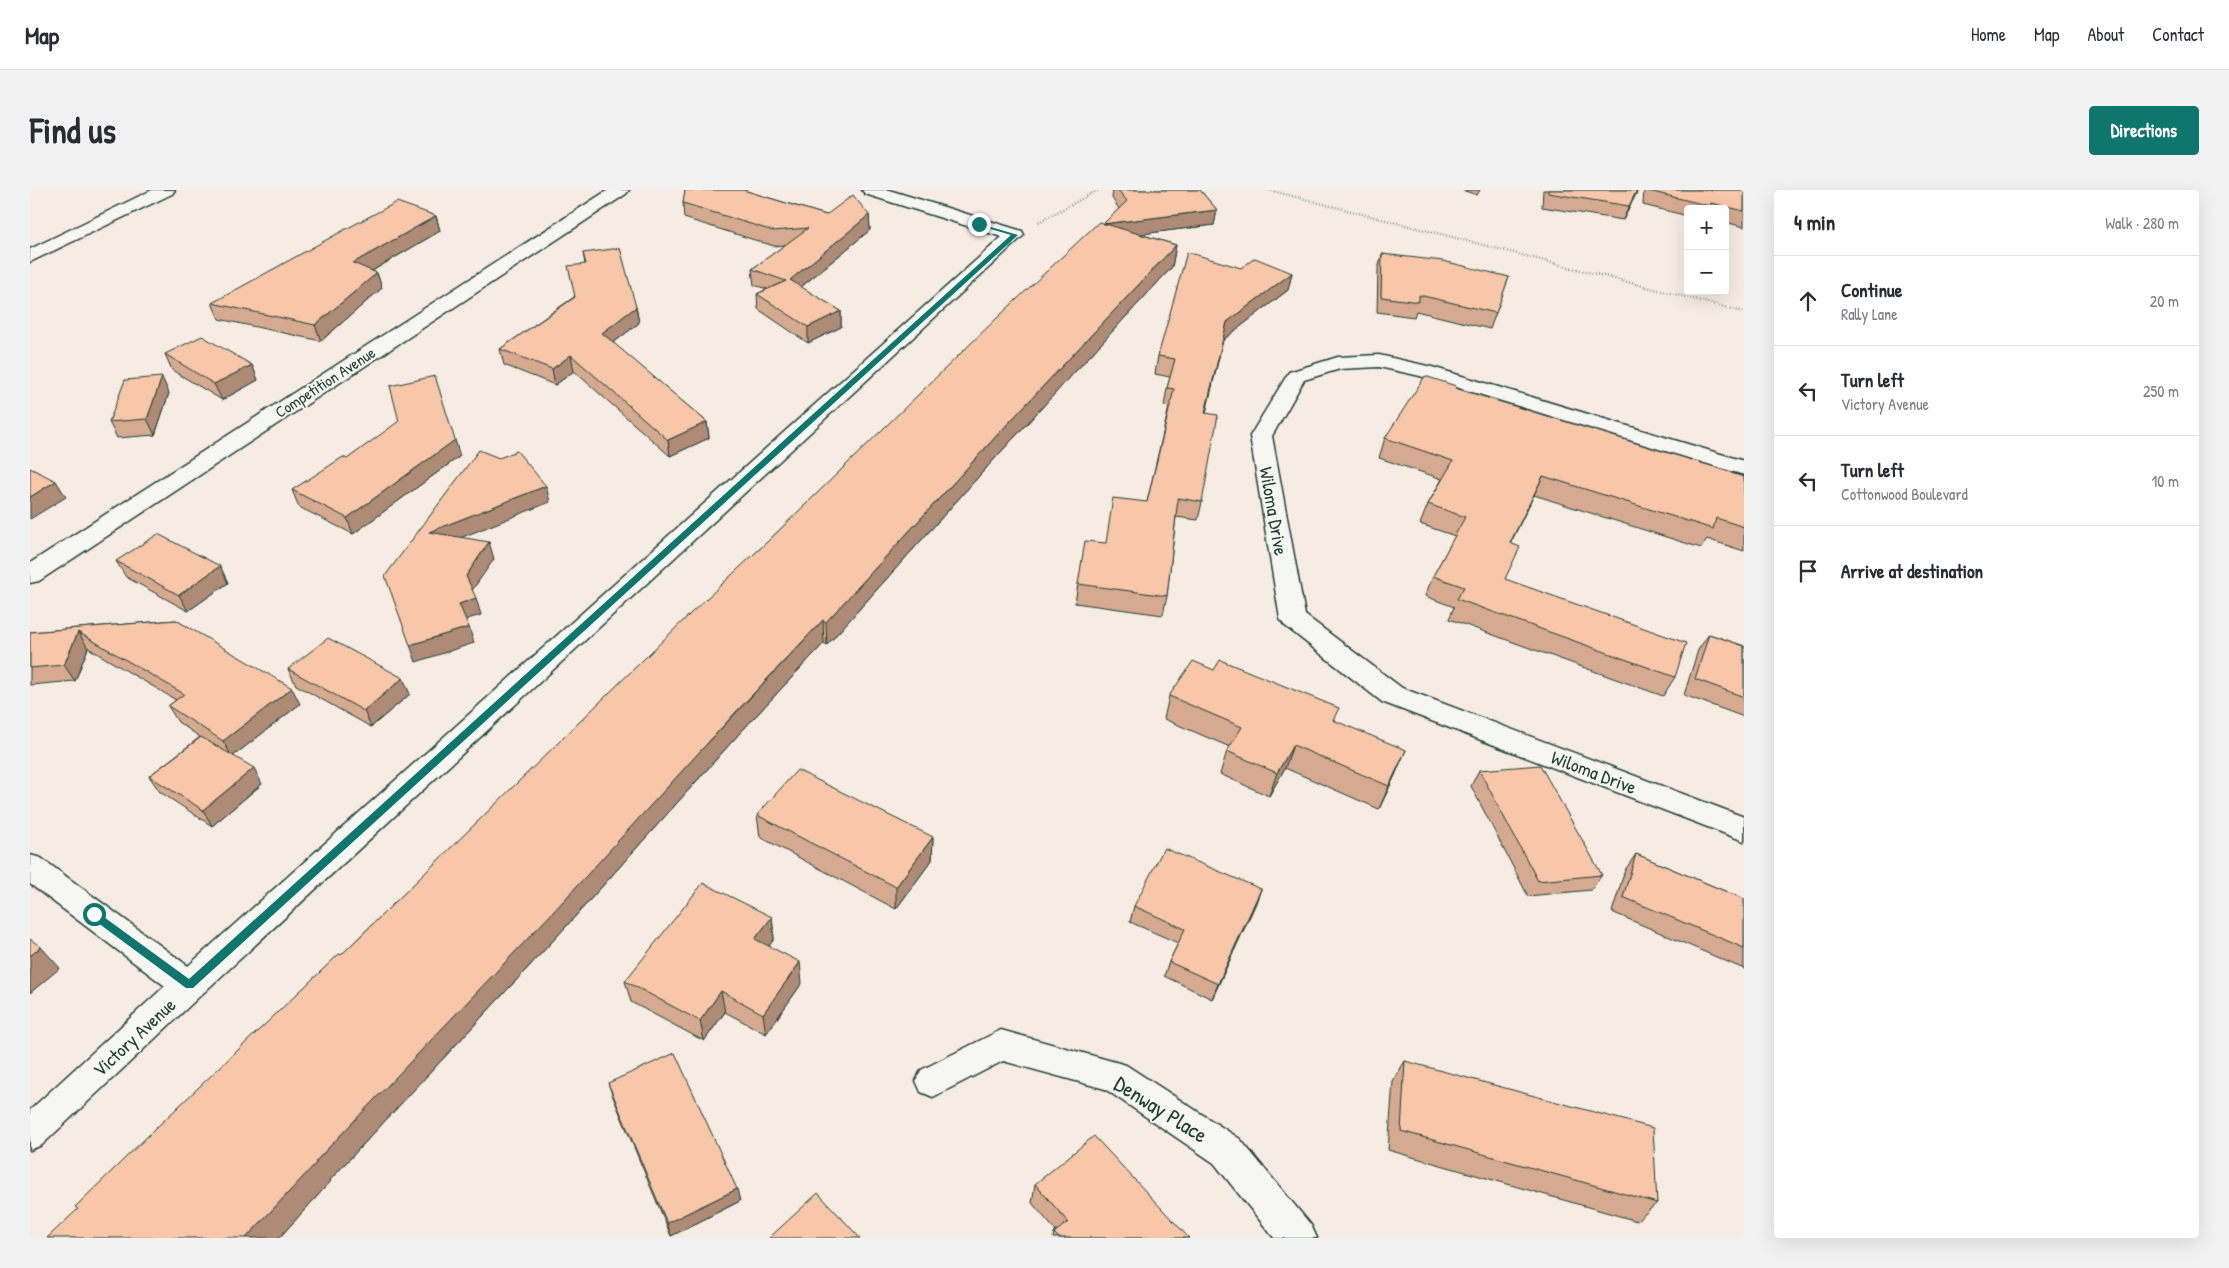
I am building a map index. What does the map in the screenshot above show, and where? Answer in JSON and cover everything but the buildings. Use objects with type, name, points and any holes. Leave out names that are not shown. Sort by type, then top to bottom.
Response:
[{"type":"street","points":[[30,256],[166,190]]},
{"type":"street","name":"Competition Avenue","points":[[30,574],[620,190]]},
{"type":"street","points":[[871,190],[1015,235]]},
{"type":"street","name":"Victory Avenue","points":[[30,1133],[189,985],[1015,235]]},
{"type":"street","name":"Wiloma Drive","points":[[1744,468],[1425,371],[1378,361],[1338,364],[1296,376],[1261,436],[1293,619],[1392,695],[1744,829]]},
{"type":"street","points":[[30,868],[189,985]]},
{"type":"street","name":"Denway Place","points":[[933,1081],[1001,1045],[1114,1076],[1227,1151],[1298,1238]]},
{"type":"path","points":[[1015,235],[1098,190]]},
{"type":"path","points":[[1269,190],[1744,312]]},
{"type":"route","points":[[94,914],[189,985],[1015,235],[979,224]]}]
